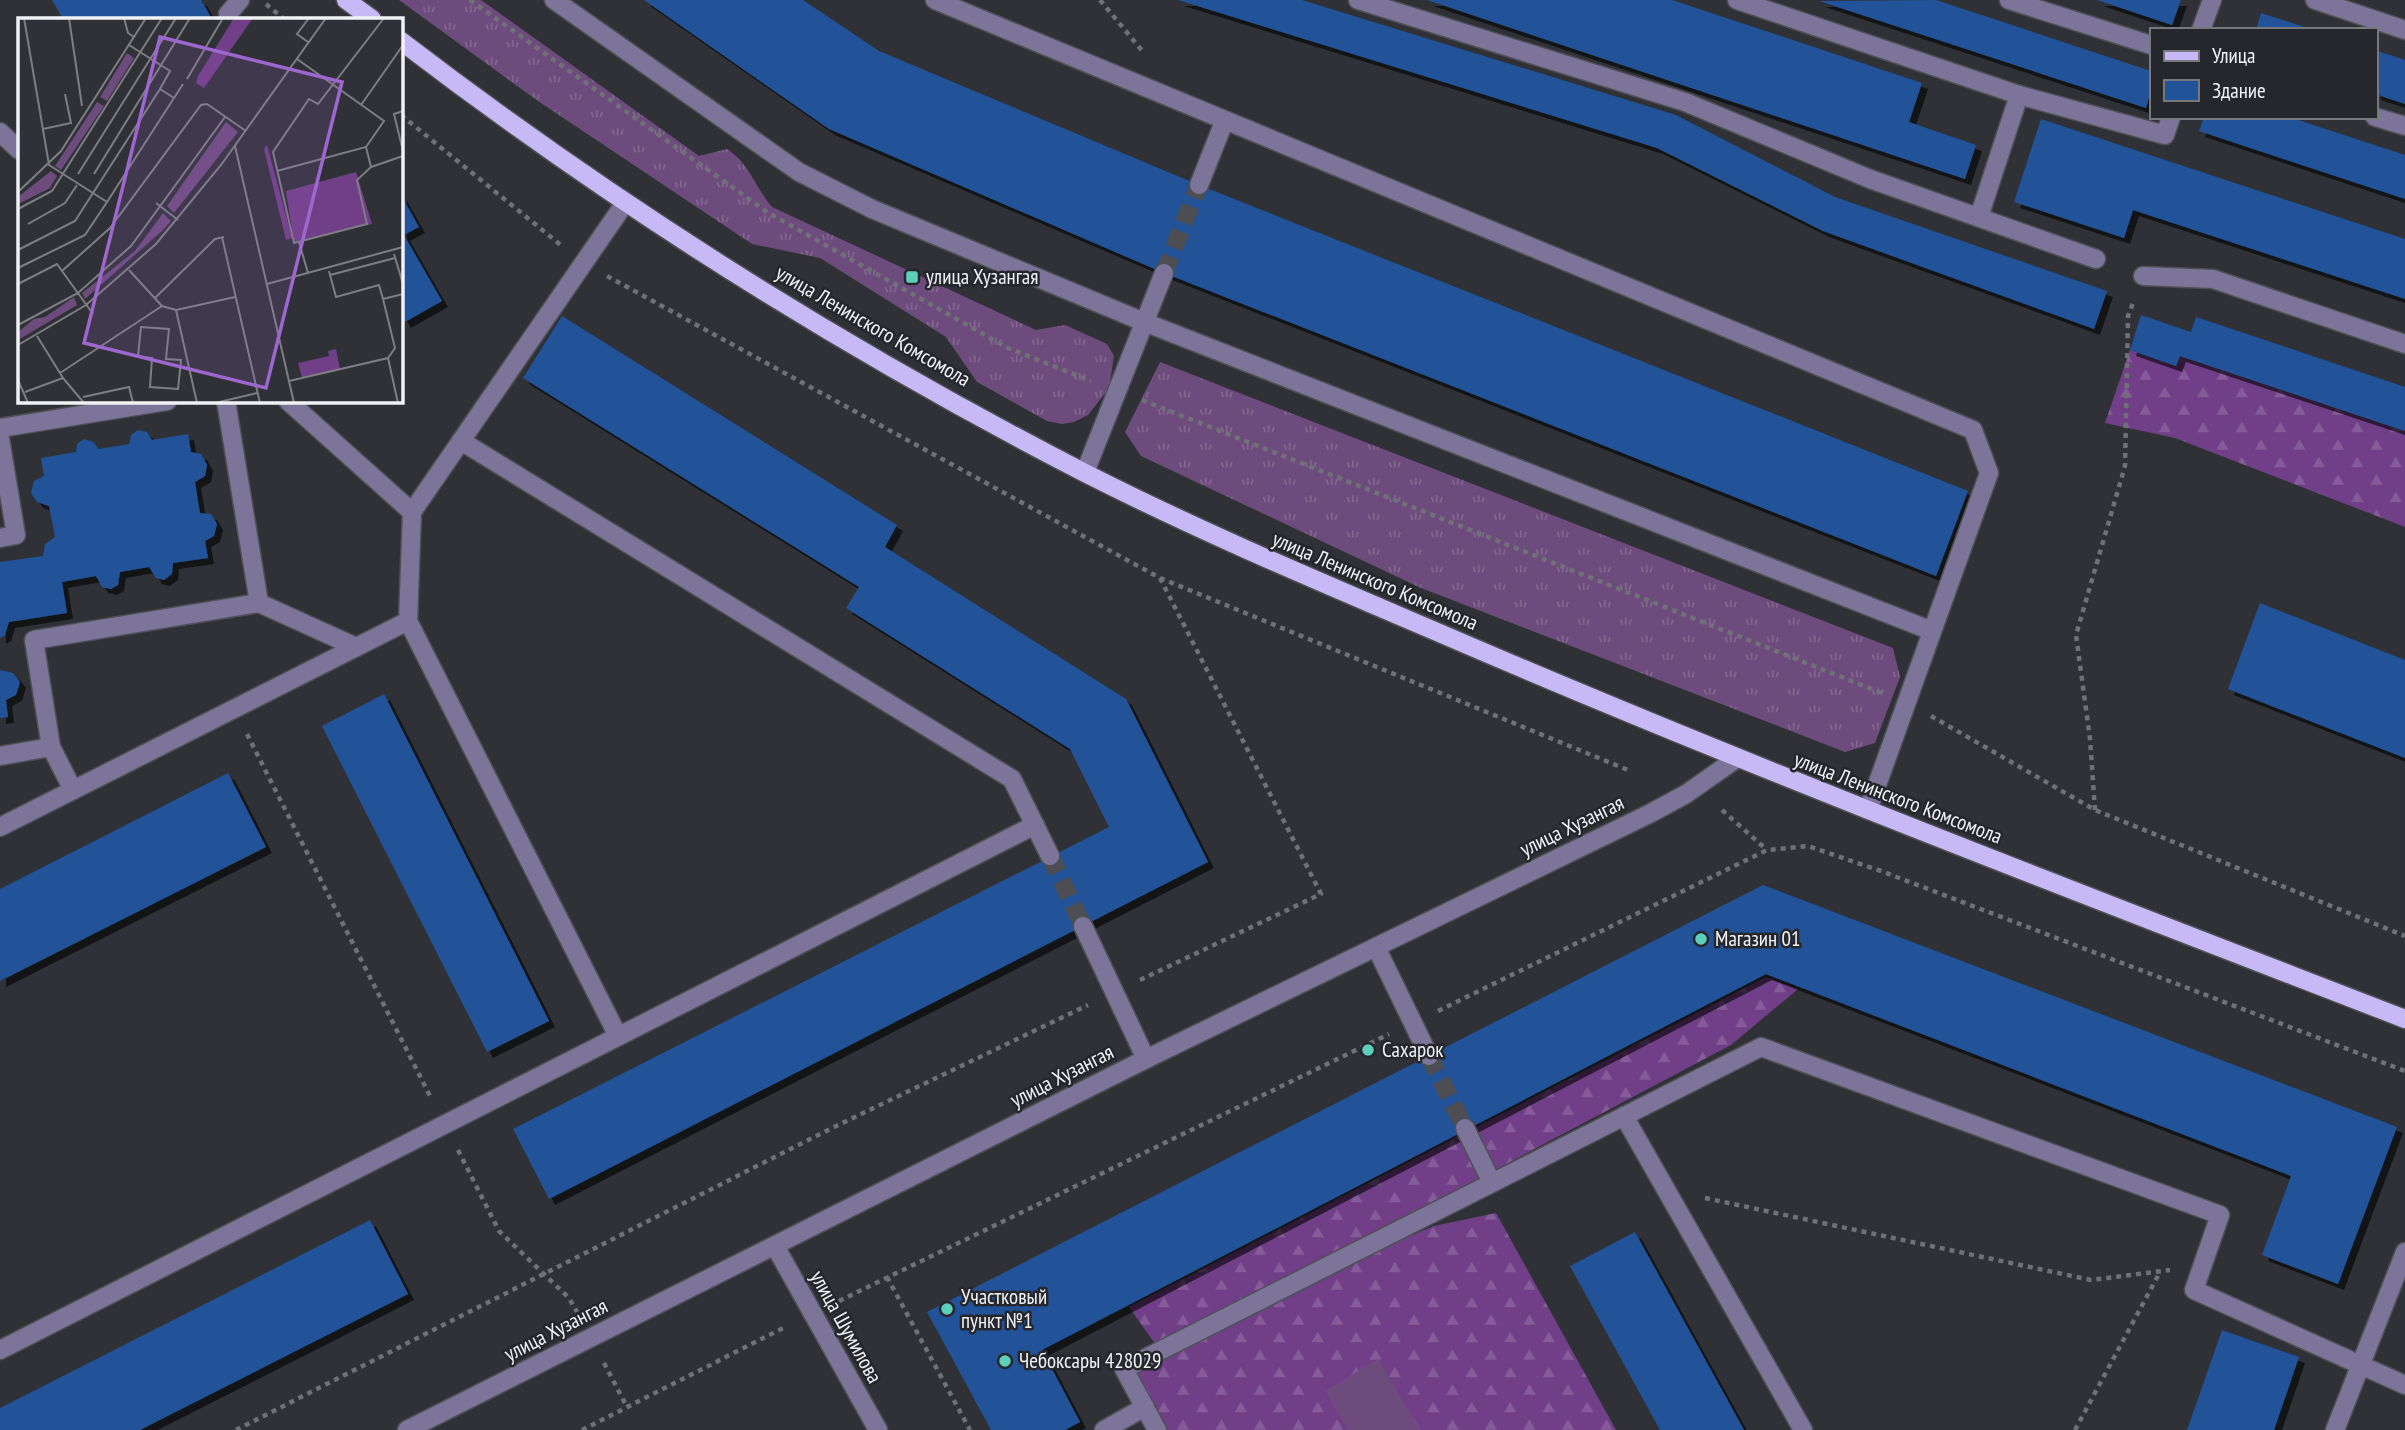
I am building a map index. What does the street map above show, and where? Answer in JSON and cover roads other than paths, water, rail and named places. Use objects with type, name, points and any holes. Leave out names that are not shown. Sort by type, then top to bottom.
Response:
[{"type":"main road","points":[[346,0],[371,18]]},
{"type":"main road","name":"улица Ленинского Комсомола","points":[[402,42],[491,110],[625,203],[863,349],[1085,472],[1258,555],[1736,759],[2405,1019]]},
{"type":"street","points":[[554,0],[799,172],[872,209],[1144,322],[1933,631]]},
{"type":"street","points":[[935,0],[1224,122],[1973,430],[1989,473],[1868,810]]},
{"type":"street","points":[[1358,0],[1685,102],[1870,179],[2096,259]]},
{"type":"street","points":[[1737,0],[2019,95],[2165,135],[2170,119]]},
{"type":"street","points":[[2009,0],[2150,45]]},
{"type":"street","points":[[2202,28],[2212,0]]},
{"type":"street","points":[[2315,0],[2405,30]]},
{"type":"street","points":[[1979,217],[2019,95]]},
{"type":"street","points":[[2377,118],[2405,126]]},
{"type":"street","points":[[1199,185],[1224,122]]},
{"type":"street","points":[[0,132],[18,149]]},
{"type":"street","points":[[618,1036],[408,621],[412,512],[625,203]]},
{"type":"street","points":[[1085,472],[1164,273]]},
{"type":"street","points":[[2143,276],[2213,279],[2405,344]]},
{"type":"street","points":[[0,428],[161,402]]},
{"type":"street","points":[[226,402],[259,603]]},
{"type":"street","points":[[289,402],[412,512]]},
{"type":"street","points":[[0,439],[16,536],[0,538]]},
{"type":"street","points":[[461,441],[1012,779],[1050,856]]},
{"type":"street","points":[[73,790],[51,747],[34,640],[259,603],[356,647]]},
{"type":"street","points":[[0,827],[408,621]]},
{"type":"street","points":[[0,756],[51,747]]},
{"type":"street","name":"улица Хузангая","points":[[407,1430],[1146,1059],[1686,794],[1736,759]]},
{"type":"street","points":[[0,1350],[1035,825]]},
{"type":"street","points":[[1083,926],[1146,1059]]},
{"type":"street","points":[[1376,947],[1429,1056]]},
{"type":"street","points":[[1157,1430],[1124,1369],[1761,1047],[2220,1215],[2194,1290],[2405,1385]]},
{"type":"street","points":[[1624,1116],[1803,1430]]},
{"type":"street","points":[[1465,1128],[1492,1183]]},
{"type":"street","name":"улица Шумилова","points":[[775,1246],[877,1430]]},
{"type":"street","points":[[2335,1430],[2405,1252]]},
{"type":"street","points":[[1104,1430],[1145,1407]]},
{"type":"tunnel","points":[[1164,273],[1199,185]]},
{"type":"tunnel","points":[[1050,856],[1083,926]]},
{"type":"tunnel","points":[[1429,1056],[1465,1128]]},
{"type":"place","name":"улица Хузангая","points":[[912,277]]},
{"type":"place","name":"Магазин 01","points":[[1701,939]]},
{"type":"place","name":"Сахарок","points":[[1368,1050]]},
{"type":"place","name":"Участковый пункт №1","points":[[947,1309]]},
{"type":"place","name":"Чебоксары 428029","points":[[1005,1361]]}]
